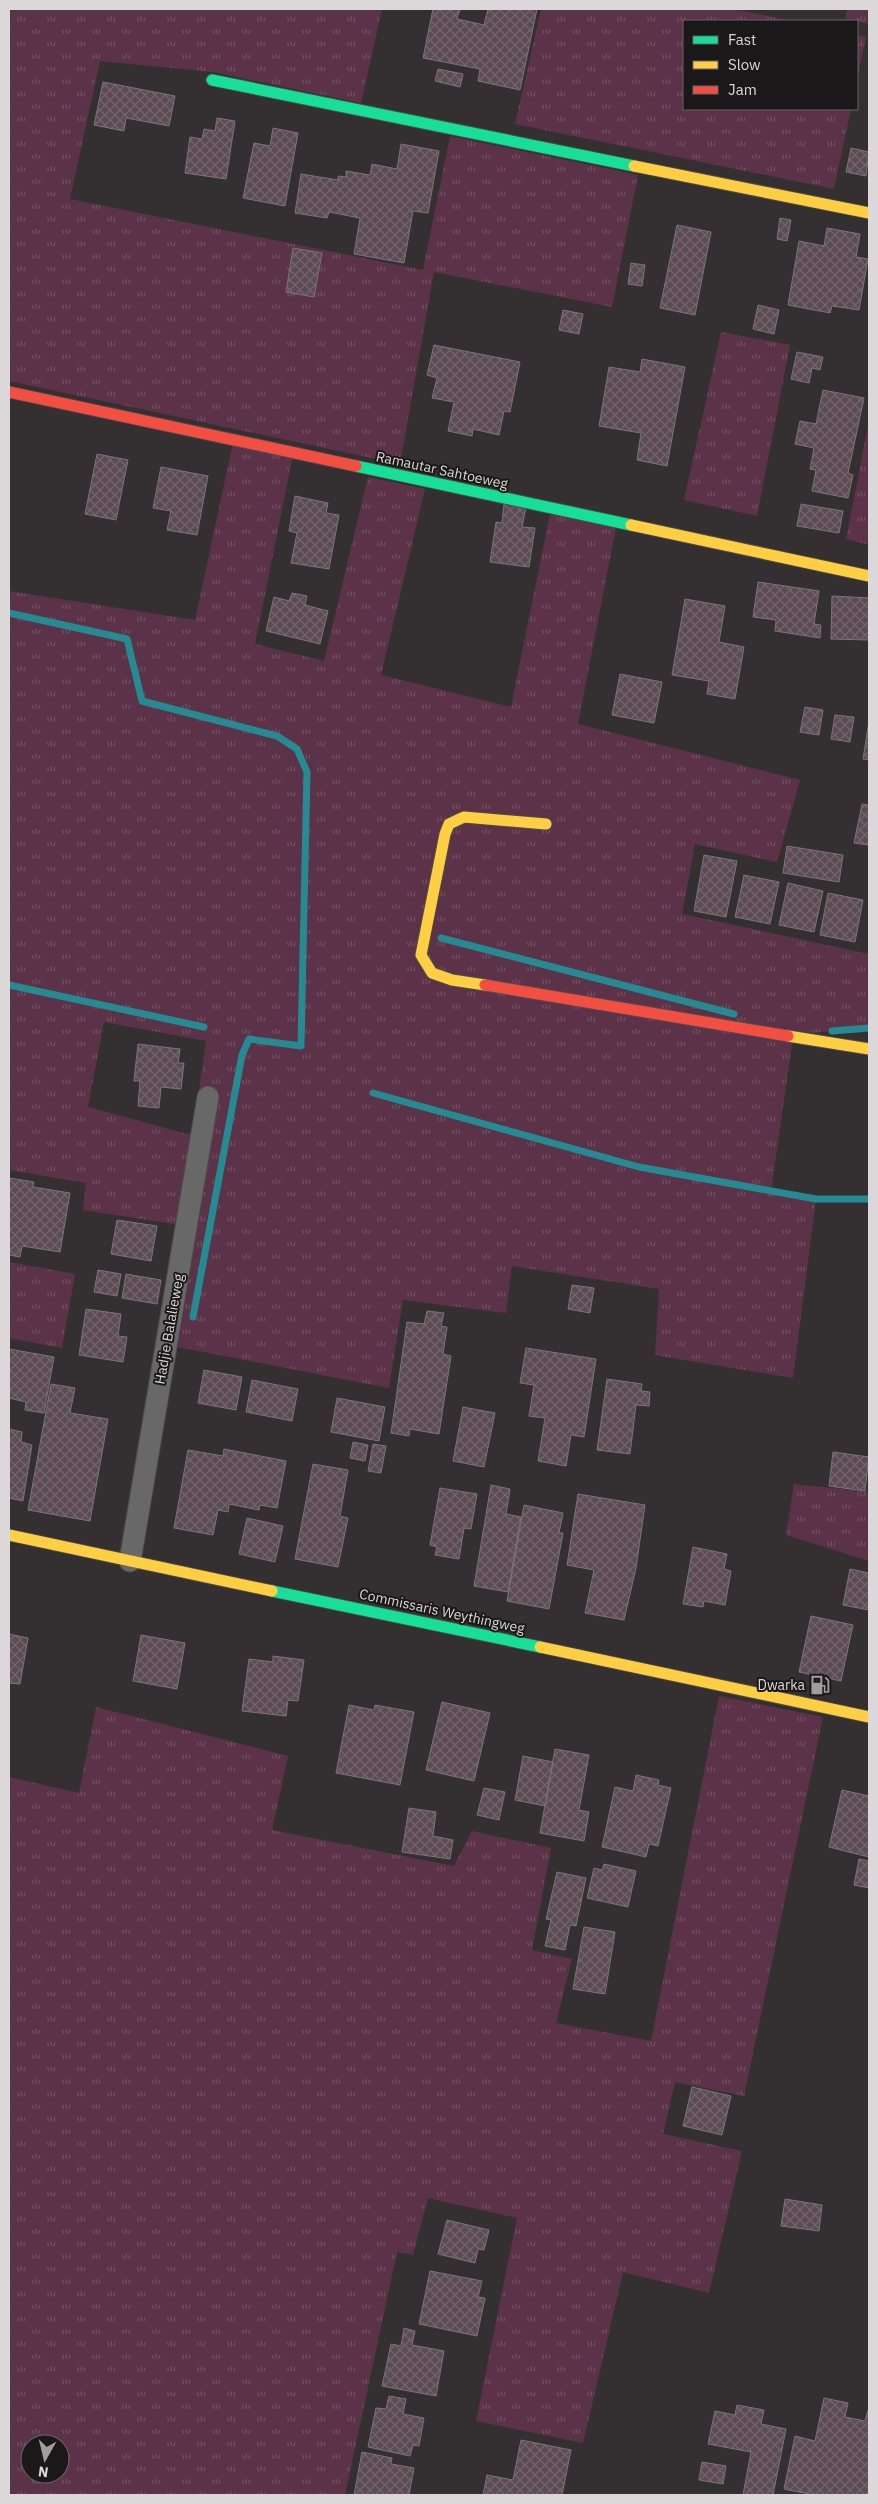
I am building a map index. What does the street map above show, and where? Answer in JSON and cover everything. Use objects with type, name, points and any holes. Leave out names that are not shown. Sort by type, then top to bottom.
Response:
[{"type":"street","points":[[212,80],[869,213]]},
{"type":"street","name":"Ramautar Sahtoeweg","points":[[9,392],[869,576]]},
{"type":"street","points":[[546,824],[464,817],[449,824],[445,834],[421,955],[432,973],[452,980],[869,1050]]},
{"type":"street","name":"Hadjie Balalieweg","points":[[130,1561],[208,1097]]},
{"type":"street","name":"Commissaris Weythingweg","points":[[9,1535],[869,1717]]},
{"type":"green space","points":[[9,9],[382,9],[361,103],[213,72],[100,61],[70,199],[423,270],[450,136],[638,175],[612,307],[434,272],[400,464],[9,381]]},
{"type":"green space","points":[[541,9],[734,9],[787,20],[683,20],[683,110],[851,110],[834,189],[515,124]]},
{"type":"green space","points":[[847,9],[869,9],[869,24],[858,22],[858,20],[845,19]]},
{"type":"green space","points":[[858,35],[866,37],[858,74]]},
{"type":"green space","points":[[721,332],[790,345],[757,516],[684,500]]},
{"type":"green space","points":[[869,421],[869,545],[846,539]]},
{"type":"green space","points":[[233,443],[293,455],[255,644],[324,661],[368,477],[425,489],[381,675],[511,707],[550,514],[616,527],[578,724],[800,780],[777,862],[695,844],[682,914],[869,954],[869,1028],[808,1033],[794,1030],[771,1191],[816,1199],[793,1378],[655,1355],[659,1289],[512,1266],[506,1313],[403,1300],[389,1388],[178,1347],[220,1091],[199,1090],[206,1041],[104,1022],[88,1107],[195,1136],[180,1225],[83,1210],[86,1183],[9,1170],[9,591],[195,620]]},
{"type":"green space","points":[[9,1262],[75,1274],[62,1348],[9,1338]]},
{"type":"green space","points":[[794,1484],[869,1492],[869,1561],[786,1535]]},
{"type":"green space","points":[[719,1696],[823,1717],[744,2096],[675,2082],[663,2134],[742,2151],[709,2293],[623,2272],[583,2443],[476,2421],[517,2218],[428,2198],[413,2255],[397,2252],[345,2495],[9,2495],[9,1777],[79,1793],[96,1707],[288,1756],[272,1830],[454,1866],[472,1831],[551,1848],[532,1950],[572,1959],[556,2023],[651,2041]]},
{"type":"building","points":[[433,9],[460,9],[457,19],[484,25],[488,9],[537,9],[520,90],[478,81],[480,69],[423,58]]},
{"type":"building","points":[[438,69],[463,74],[460,87],[435,81]]},
{"type":"building","points":[[103,82],[175,96],[169,126],[126,118],[124,131],[94,125]]},
{"type":"building","points":[[217,118],[235,121],[226,179],[185,173],[190,137],[202,139],[204,129],[215,131]]},
{"type":"building","points":[[273,128],[298,133],[285,206],[243,198],[254,143],[270,146]]},
{"type":"building","points":[[401,144],[439,151],[428,213],[413,211],[404,263],[354,254],[360,218],[329,212],[327,218],[295,213],[301,174],[338,180],[338,176],[346,177],[346,171],[370,175],[372,164],[397,169]]},
{"type":"building","points":[[851,148],[869,152],[866,176],[846,172]]},
{"type":"building","points":[[780,218],[791,220],[787,241],[777,239]]},
{"type":"building","points":[[677,225],[711,232],[695,315],[660,308]]},
{"type":"building","points":[[827,228],[860,234],[856,257],[868,259],[859,310],[832,306],[830,313],[788,305],[799,241],[824,246]]},
{"type":"building","points":[[293,248],[322,253],[314,297],[286,292]]},
{"type":"building","points":[[631,263],[645,265],[642,286],[628,284]]},
{"type":"building","points":[[758,305],[779,310],[774,334],[753,329]]},
{"type":"building","points":[[563,310],[583,314],[579,334],[559,330]]},
{"type":"building","points":[[434,345],[520,362],[510,412],[504,411],[499,435],[473,429],[472,436],[448,431],[454,402],[432,398],[437,378],[427,375]]},
{"type":"building","points":[[797,352],[823,357],[820,370],[812,368],[809,383],[791,379]]},
{"type":"building","points":[[642,359],[685,367],[667,466],[637,460],[641,433],[599,426],[609,367],[640,372]]},
{"type":"building","points":[[823,390],[864,398],[848,473],[853,475],[848,498],[812,491],[816,470],[810,469],[814,448],[795,444],[800,421],[816,424]]},
{"type":"building","points":[[97,454],[128,460],[116,520],[85,514]]},
{"type":"building","points":[[161,467],[208,476],[197,535],[167,530],[171,511],[153,508]]},
{"type":"building","points":[[295,496],[328,503],[326,513],[339,515],[329,569],[291,563],[297,533],[289,531]]},
{"type":"building","points":[[504,504],[526,507],[522,527],[535,528],[529,567],[490,562],[496,522],[502,523]]},
{"type":"building","points":[[801,504],[843,511],[839,533],[797,526]]},
{"type":"building","points":[[758,582],[819,591],[814,624],[821,625],[820,638],[775,631],[776,620],[753,617]]},
{"type":"building","points":[[292,593],[307,596],[305,605],[328,611],[320,644],[266,631],[274,597],[289,601]]},
{"type":"building","points":[[832,596],[869,598],[869,640],[831,639]]},
{"type":"building","points":[[685,599],[725,606],[719,642],[744,647],[735,699],[707,694],[709,681],[672,675]]},
{"type":"building","points":[[620,674],[662,682],[654,723],[612,715]]},
{"type":"building","points":[[805,707],[823,710],[819,735],[800,732]]},
{"type":"building","points":[[835,715],[854,717],[850,742],[831,739]]},
{"type":"building","points":[[869,721],[869,760],[863,759]]},
{"type":"building","points":[[862,804],[869,805],[869,845],[854,843]]},
{"type":"building","points":[[787,846],[843,855],[839,882],[783,873]]},
{"type":"building","points":[[704,855],[737,861],[726,917],[694,911]]},
{"type":"building","points":[[744,875],[779,882],[770,924],[735,917]]},
{"type":"building","points":[[788,883],[823,891],[814,932],[779,925]]},
{"type":"building","points":[[828,893],[863,900],[855,942],[820,935]]},
{"type":"building","points":[[138,1044],[180,1049],[178,1063],[184,1063],[181,1089],[161,1087],[159,1108],[138,1106],[140,1081],[134,1081]]},
{"type":"building","points":[[9,1178],[34,1182],[33,1187],[70,1193],[60,1252],[22,1246],[20,1257],[9,1255]]},
{"type":"building","points":[[117,1220],[157,1226],[151,1261],[111,1254]]},
{"type":"building","points":[[98,1270],[121,1274],[117,1296],[94,1292]]},
{"type":"building","points":[[126,1274],[161,1280],[157,1304],[122,1298]]},
{"type":"building","points":[[572,1285],[594,1288],[590,1313],[568,1309]]},
{"type":"building","points":[[86,1309],[121,1314],[118,1336],[127,1337],[123,1362],[79,1355]]},
{"type":"building","points":[[427,1311],[444,1313],[441,1326],[447,1327],[443,1354],[451,1356],[439,1434],[410,1429],[409,1436],[391,1433],[407,1322],[424,1324]]},
{"type":"building","points":[[526,1348],[596,1359],[584,1437],[571,1435],[566,1466],[538,1461],[545,1418],[529,1416],[534,1385],[520,1383]]},
{"type":"building","points":[[9,1349],[54,1357],[44,1413],[25,1410],[26,1402],[9,1398]]},
{"type":"building","points":[[204,1370],[242,1377],[236,1410],[198,1403]]},
{"type":"building","points":[[607,1379],[642,1384],[641,1391],[650,1392],[649,1406],[636,1405],[630,1454],[597,1450]]},
{"type":"building","points":[[252,1380],[298,1389],[292,1421],[246,1412]]},
{"type":"building","points":[[51,1384],[75,1388],[70,1413],[108,1419],[90,1521],[28,1510]]},
{"type":"building","points":[[337,1398],[385,1407],[379,1441],[331,1432]]},
{"type":"building","points":[[463,1407],[495,1413],[484,1467],[453,1461]]},
{"type":"building","points":[[9,1429],[22,1432],[21,1442],[32,1445],[23,1501],[9,1498]]},
{"type":"building","points":[[353,1442],[368,1445],[365,1461],[350,1458]]},
{"type":"building","points":[[373,1444],[386,1446],[381,1473],[368,1471]]},
{"type":"building","points":[[224,1449],[286,1461],[277,1508],[260,1505],[259,1510],[229,1504],[228,1512],[218,1510],[213,1535],[174,1528],[188,1450],[223,1456]]},
{"type":"building","points":[[833,1452],[869,1457],[865,1491],[829,1486]]},
{"type":"building","points":[[313,1464],[348,1470],[340,1516],[348,1518],[338,1567],[295,1559]]},
{"type":"building","points":[[491,1485],[510,1489],[506,1514],[521,1517],[508,1592],[474,1586]]},
{"type":"building","points":[[440,1488],[477,1494],[471,1529],[464,1528],[459,1559],[435,1555],[437,1547],[430,1545]]},
{"type":"building","points":[[578,1494],[645,1505],[636,1568],[624,1620],[585,1613],[594,1570],[567,1565]]},
{"type":"building","points":[[524,1505],[563,1513],[559,1533],[563,1533],[549,1609],[507,1601]]},
{"type":"building","points":[[247,1518],[283,1526],[275,1562],[239,1554]]},
{"type":"building","points":[[693,1547],[727,1554],[724,1569],[731,1571],[725,1605],[704,1601],[703,1607],[683,1604]]},
{"type":"building","points":[[850,1569],[869,1573],[869,1610],[843,1605]]},
{"type":"building","points":[[811,1616],[853,1625],[841,1681],[799,1672]]},
{"type":"building","points":[[9,1634],[28,1638],[20,1684],[9,1683]]},
{"type":"building","points":[[141,1635],[185,1643],[177,1689],[133,1681]]},
{"type":"building","points":[[273,1656],[304,1660],[298,1701],[288,1700],[286,1716],[242,1711],[249,1659],[273,1662]]},
{"type":"building","points":[[442,1702],[490,1713],[474,1781],[426,1770]]},
{"type":"building","points":[[349,1705],[374,1710],[375,1705],[414,1712],[400,1785],[336,1773]]},
{"type":"building","points":[[555,1749],[589,1755],[579,1810],[589,1812],[584,1841],[540,1833]]},
{"type":"building","points":[[523,1756],[553,1762],[545,1806],[515,1800]]},
{"type":"building","points":[[636,1775],[659,1780],[658,1785],[671,1788],[658,1846],[649,1844],[646,1857],[602,1847],[615,1787],[633,1791]]},
{"type":"building","points":[[484,1788],[505,1792],[499,1820],[477,1815]]},
{"type":"building","points":[[842,1790],[869,1796],[869,1857],[829,1847]]},
{"type":"building","points":[[409,1808],[436,1812],[433,1836],[453,1840],[450,1859],[402,1852]]},
{"type":"building","points":[[859,1859],[869,1861],[869,1888],[854,1885]]},
{"type":"building","points":[[604,1864],[636,1871],[628,1907],[587,1898],[594,1868],[602,1870]]},
{"type":"building","points":[[557,1872],[586,1878],[576,1926],[570,1925],[565,1950],[545,1946],[551,1920],[546,1919]]},
{"type":"building","points":[[584,1927],[615,1932],[605,1994],[573,1989]]},
{"type":"building","points":[[692,2087],[731,2096],[722,2135],[683,2126]]},
{"type":"building","points":[[785,2199],[822,2205],[819,2231],[781,2226]]},
{"type":"building","points":[[447,2220],[489,2230],[484,2250],[478,2249],[475,2263],[438,2254]]},
{"type":"building","points":[[430,2271],[482,2281],[478,2297],[485,2298],[477,2336],[419,2324]]},
{"type":"building","points":[[404,2328],[415,2331],[412,2345],[444,2351],[436,2396],[382,2386],[391,2344],[401,2346]]},
{"type":"building","points":[[389,2396],[406,2399],[403,2414],[424,2418],[419,2446],[413,2445],[410,2456],[368,2447],[376,2408],[386,2409]]},
{"type":"building","points":[[824,2398],[848,2403],[845,2417],[865,2421],[869,2407],[869,2495],[814,2495],[784,2489],[795,2436],[815,2441]]},
{"type":"building","points":[[737,2405],[764,2410],[761,2424],[786,2429],[773,2495],[743,2495],[751,2452],[708,2444],[715,2411],[735,2415]]},
{"type":"building","points":[[521,2440],[571,2450],[562,2495],[483,2495],[487,2475],[513,2480]]},
{"type":"building","points":[[362,2452],[392,2458],[391,2464],[414,2468],[409,2495],[354,2495]]},
{"type":"building","points":[[702,2462],[726,2466],[723,2484],[699,2480]]},
{"type":"waterway","points":[[9,613],[127,639],[142,701],[277,736],[297,749],[307,772],[301,1046],[249,1039],[242,1055],[193,1317]]},
{"type":"waterway","points":[[441,938],[734,1014]]},
{"type":"waterway","points":[[9,985],[204,1027]]},
{"type":"waterway","points":[[832,1031],[869,1028]]},
{"type":"waterway","points":[[373,1093],[639,1167],[816,1199],[869,1199]]},
{"type":"traffic: fast","points":[[212,80],[634,166]]},
{"type":"traffic: fast","points":[[356,466],[631,525]]},
{"type":"traffic: fast","points":[[272,1591],[540,1647]]},
{"type":"traffic: slow","points":[[634,166],[869,213]]},
{"type":"traffic: slow","points":[[631,525],[869,576]]},
{"type":"traffic: slow","points":[[485,985],[452,980],[432,973],[421,955],[445,834],[449,824],[464,817],[546,824]]},
{"type":"traffic: slow","points":[[788,1036],[869,1049]]},
{"type":"traffic: slow","points":[[9,1535],[272,1591]]},
{"type":"traffic: slow","points":[[540,1647],[869,1717]]},
{"type":"traffic: jam","points":[[9,392],[356,466]]},
{"type":"traffic: jam","points":[[485,985],[788,1036]]},
{"type":"place","name":"Dwarka","points":[[820,1685]]}]
